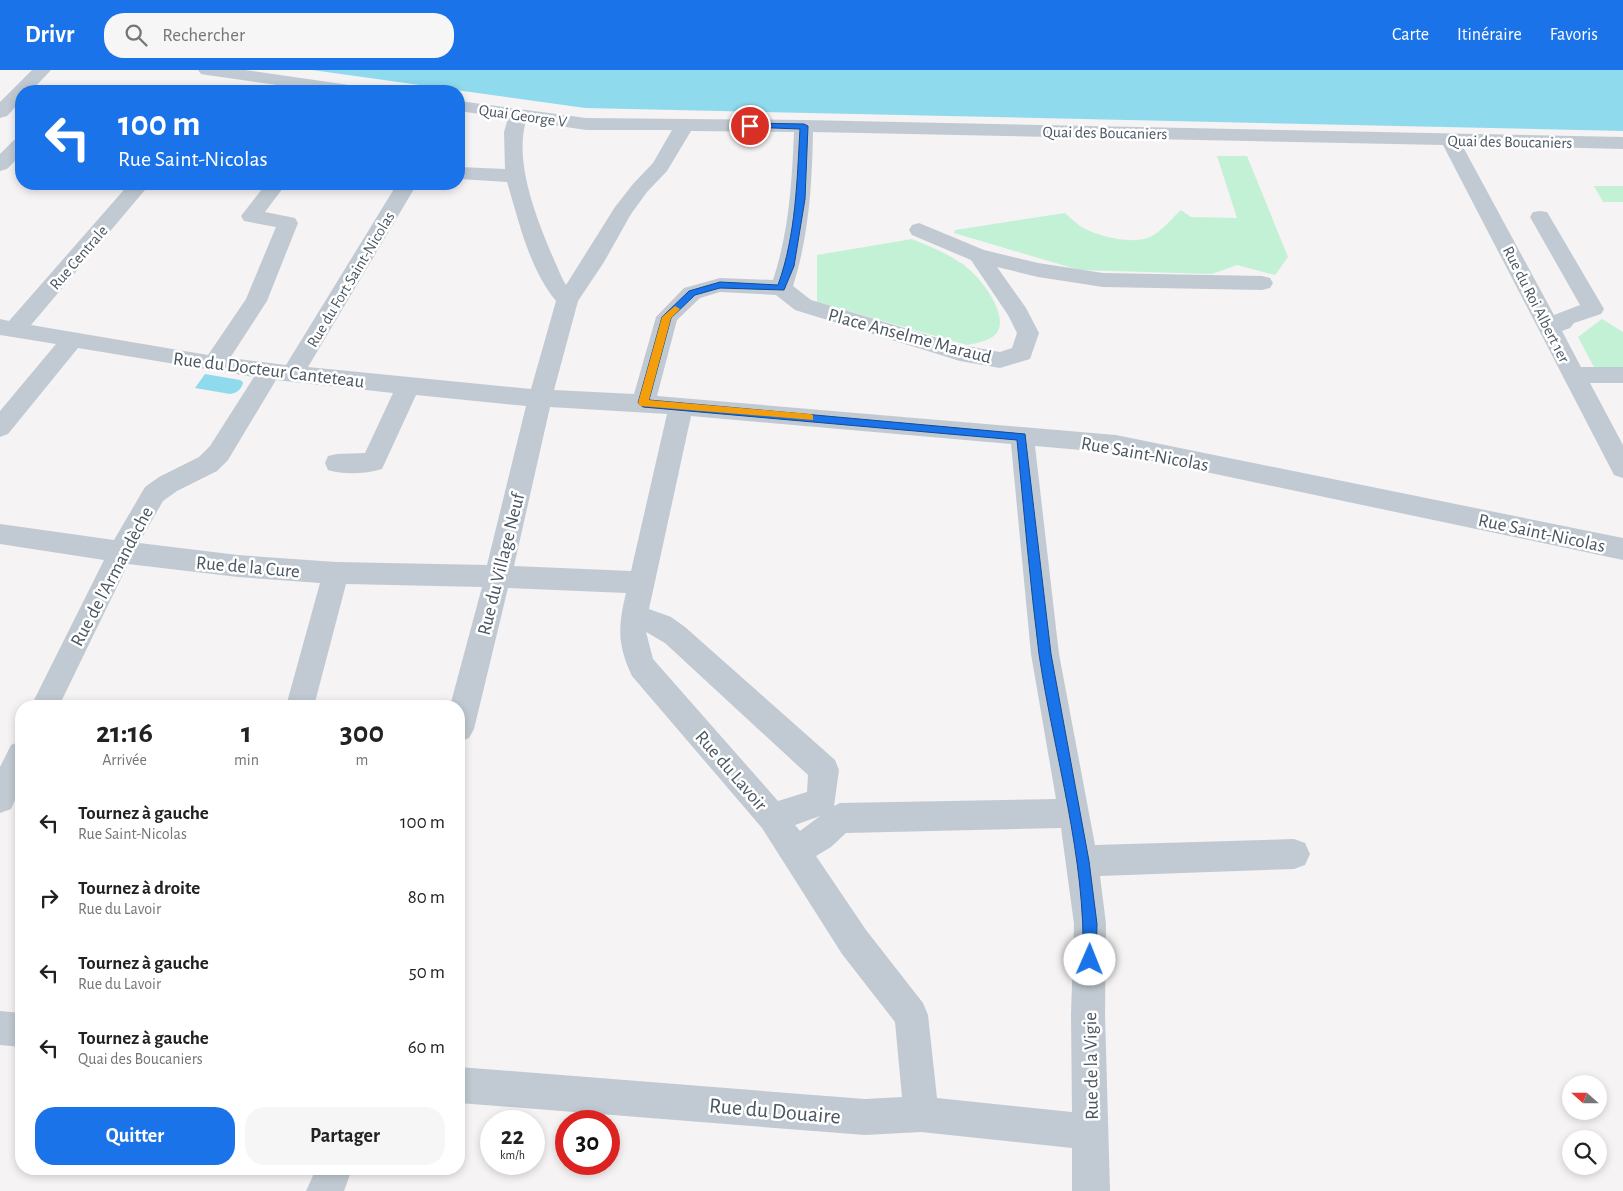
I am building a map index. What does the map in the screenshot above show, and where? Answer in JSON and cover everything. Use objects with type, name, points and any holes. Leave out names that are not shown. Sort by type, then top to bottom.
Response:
[{"type":"street","points":[[27,85],[42,70]]},
{"type":"street","points":[[207,70],[313,85]]},
{"type":"street","points":[[0,112],[15,97]]},
{"type":"street","name":"Quai George V","points":[[465,107],[586,124]]},
{"type":"street","points":[[518,115],[512,132],[515,176],[534,237],[553,283],[567,300]]},
{"type":"street","name":"Quai des Boucaniers","points":[[586,124],[804,126],[1623,143]]},
{"type":"street","name":"Rue du Village Neuf","points":[[465,705],[540,398],[567,300],[593,262],[622,212],[640,188],[660,167],[684,125]]},
{"type":"street","points":[[643,403],[667,317],[692,293],[720,285],[781,288],[789,266],[801,199],[804,126]]},
{"type":"street","name":"Rue du Roi Albert 1er","points":[[1450,140],[1623,468]]},
{"type":"street","points":[[0,165],[15,141]]},
{"type":"street","points":[[465,172],[515,176]]},
{"type":"street","name":"Rue Centrale","points":[[7,329],[134,190]]},
{"type":"street","points":[[214,364],[264,284],[288,223],[250,216],[271,190]]},
{"type":"street","name":"Rue du Fort Saint-Nicolas","points":[[281,373],[403,190]]},
{"type":"street","points":[[1540,217],[1593,309],[1566,318],[1562,323],[1547,323]]},
{"type":"street","points":[[919,230],[978,255],[1038,270],[1103,280],[1262,283]]},
{"type":"street","name":"Place Anselme Maraud","points":[[781,288],[803,305],[960,353],[1000,360],[1022,353],[1028,333],[1018,313],[978,255]]},
{"type":"street","name":"Rue du Docteur Canteteau","points":[[7,329],[214,364],[281,373],[540,398]]},
{"type":"street","points":[[0,428],[71,341]]},
{"type":"street","name":"Rue de l'Armandèche","points":[[48,700],[121,552],[154,494],[168,484],[208,464],[219,453],[281,373]]},
{"type":"street","points":[[1574,375],[1623,375]]},
{"type":"street","points":[[337,463],[374,462],[408,386]]},
{"type":"street","name":"Rue Saint-Nicolas","points":[[540,398],[681,406],[1116,444],[1623,549]]},
{"type":"street","name":"Rue du Lavoir","points":[[681,406],[632,625],[633,646],[642,667],[774,818],[854,942],[911,1016],[921,1114]]},
{"type":"street","name":"Rue de la Vigie","points":[[1022,436],[1045,654],[1074,812],[1090,924],[1088,1014],[1091,1191]]},
{"type":"street","name":"Rue de la Cure","points":[[0,534],[121,552],[238,566],[336,573],[498,576],[641,583]]},
{"type":"street","points":[[302,700],[336,573]]},
{"type":"street","points":[[634,616],[661,625],[675,635],[824,770],[822,801],[774,818]]},
{"type":"street","points":[[0,799],[15,768]]},
{"type":"street","points":[[795,852],[820,836],[840,818],[1074,812]]},
{"type":"street","points":[[1082,861],[1294,854]]},
{"type":"street","points":[[0,1028],[15,1029]]},
{"type":"street","name":"Rue du Douaire","points":[[465,1085],[865,1117],[921,1114],[1091,1132]]},
{"type":"street","points":[[325,1191],[332,1175]]},
{"type":"green space","points":[[1217,156],[1247,156],[1288,257],[1275,275],[1237,265],[1212,274],[1079,270],[954,233],[955,230],[1065,213],[1087,230],[1105,236],[1135,240],[1152,236],[1181,210],[1191,217],[1237,218]]},
{"type":"green space","points":[[1594,186],[1623,186],[1623,202],[1603,202]]},
{"type":"green space","points":[[912,239],[949,256],[968,268],[975,275],[989,293],[999,313],[1000,323],[998,331],[992,337],[967,345],[817,302],[817,255]]},
{"type":"green space","points":[[1602,319],[1623,332],[1623,368],[1594,367],[1578,337]]},
{"type":"water","points":[[312,70],[1623,70],[1623,131],[585,108],[465,91],[465,85],[420,85]]},
{"type":"water","points":[[205,374],[240,380],[243,382],[242,387],[235,393],[230,394],[195,388]]},
{"type":"slow traffic","points":[[675,309],[667,317],[643,403],[810,418]]},
{"type":"route","points":[[750,126],[804,126],[801,199],[789,266],[781,288],[720,285],[692,293],[667,317],[643,403],[1022,436],[1045,654],[1082,861],[1090,924],[1090,960]]}]
